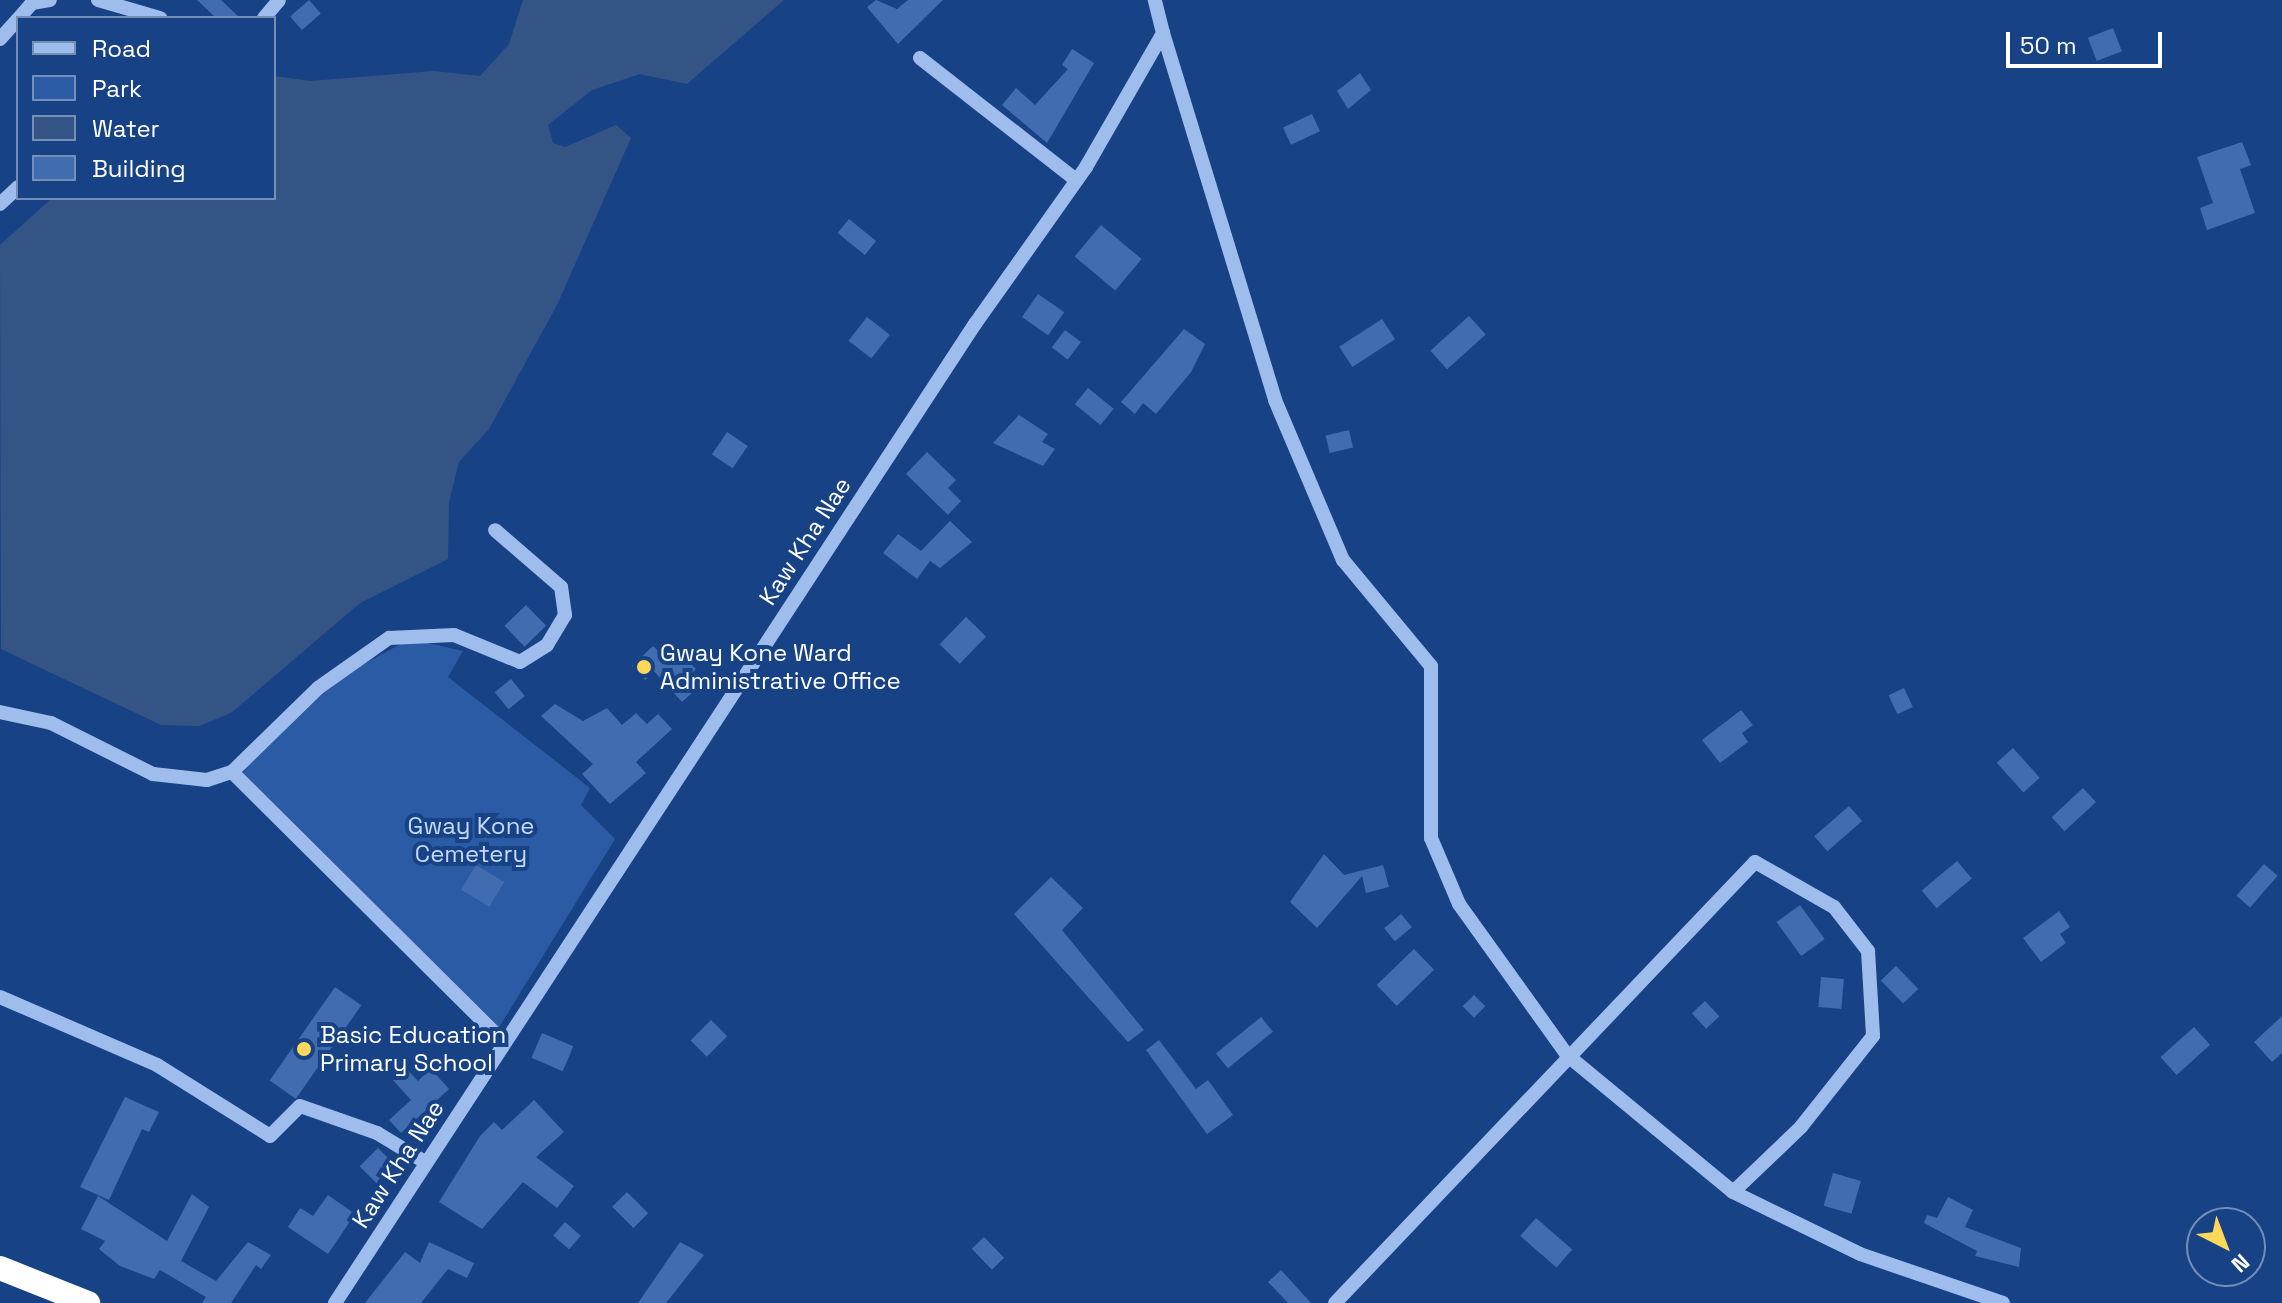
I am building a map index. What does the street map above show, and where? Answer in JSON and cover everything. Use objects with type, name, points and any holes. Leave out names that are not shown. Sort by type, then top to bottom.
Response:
[{"type":"highway","points":[[0,1268],[88,1303]]},
{"type":"street","points":[[20,16],[32,3],[50,0]]},
{"type":"street","points":[[98,0],[153,16]]},
{"type":"street","points":[[266,16],[279,0]]},
{"type":"street","points":[[1155,0],[1275,400],[1343,560],[1431,666],[1431,838],[1459,904],[1567,1055],[1733,1192],[1860,1254],[2003,1303]]},
{"type":"street","points":[[0,39],[16,20]]},
{"type":"street","name":"Kaw Kha Nae","points":[[335,1303],[503,1041],[1076,180],[1163,33]]},
{"type":"street","points":[[920,58],[1076,180]]},
{"type":"street","points":[[0,204],[16,189]]},
{"type":"street","points":[[0,712],[51,723],[153,774],[207,780],[232,772],[318,688],[389,638],[454,635],[520,662],[547,645],[565,615],[561,587],[495,530]]},
{"type":"street","points":[[232,772],[503,1041]]},
{"type":"street","points":[[1335,1303],[1453,1186],[1567,1055],[1755,862],[1834,907],[1868,951],[1873,1036],[1801,1127],[1733,1192]]},
{"type":"street","points":[[0,997],[157,1065],[270,1136],[300,1106],[377,1133],[425,1162]]},
{"type":"green space","name":"Gway Kone Cemetery","points":[[410,639],[463,651],[448,677],[590,788],[581,805],[615,839],[498,1029],[242,774],[271,737],[345,674]]},
{"type":"water","points":[[523,0],[784,0],[687,84],[640,74],[592,90],[548,125],[553,143],[565,147],[616,125],[631,138],[557,305],[489,429],[459,462],[449,502],[448,559],[360,603],[231,713],[199,726],[161,725],[1,649],[0,245],[50,200],[276,200],[276,76],[310,81],[434,71],[480,76],[509,44]]},
{"type":"building","points":[[197,0],[221,0],[238,16],[214,16]]},
{"type":"building","points":[[309,0],[321,14],[302,30],[290,16]]},
{"type":"building","points":[[876,0],[897,9],[908,0],[943,0],[898,44],[867,7]]},
{"type":"building","points":[[2113,28],[2122,51],[2097,61],[2088,38]]},
{"type":"building","points":[[1072,49],[1094,63],[1047,143],[1002,105],[1016,88],[1035,105],[1068,69],[1062,65]]},
{"type":"building","points":[[1360,73],[1371,90],[1348,109],[1337,91]]},
{"type":"building","points":[[1312,114],[1320,131],[1291,145],[1283,128]]},
{"type":"building","points":[[2242,142],[2251,165],[2240,169],[2255,213],[2207,230],[2200,208],[2213,203],[2197,157]]},
{"type":"building","points":[[849,219],[876,241],[865,255],[838,233]]},
{"type":"building","points":[[1101,225],[1142,259],[1115,290],[1075,256]]},
{"type":"building","points":[[1038,294],[1064,312],[1048,335],[1022,317]]},
{"type":"building","points":[[1469,316],[1486,335],[1447,369],[1430,351]]},
{"type":"building","points":[[867,317],[890,335],[871,358],[849,341]]},
{"type":"building","points":[[1382,319],[1395,339],[1352,367],[1339,347]]},
{"type":"building","points":[[1184,329],[1205,344],[1191,372],[1156,414],[1143,403],[1135,414],[1121,402]]},
{"type":"building","points":[[1065,330],[1081,342],[1068,360],[1052,348]]},
{"type":"building","points":[[1088,388],[1114,409],[1100,425],[1075,404]]},
{"type":"building","points":[[1019,415],[1048,434],[1042,442],[1055,449],[1043,466],[993,443]]},
{"type":"building","points":[[1349,430],[1353,448],[1330,453],[1326,435]]},
{"type":"building","points":[[727,432],[748,446],[733,468],[712,454]]},
{"type":"building","points":[[927,452],[956,480],[948,488],[961,501],[948,515],[906,474]]},
{"type":"building","points":[[950,521],[972,542],[940,568],[930,561],[917,579],[883,553],[898,534],[921,551]]},
{"type":"building","points":[[526,605],[546,626],[525,647],[504,626]]},
{"type":"building","points":[[966,617],[986,636],[960,664],[940,644]]},
{"type":"building","points":[[653,646],[669,662],[680,652],[696,669],[690,675],[700,686],[682,702],[654,671],[645,680],[632,666]]},
{"type":"building","points":[[511,679],[525,696],[509,709],[495,692]]},
{"type":"building","points":[[1904,688],[1913,707],[1897,714],[1889,695]]},
{"type":"building","points":[[555,704],[583,721],[607,708],[622,725],[636,713],[647,724],[658,714],[672,729],[636,762],[646,773],[610,804],[582,774],[593,764],[541,716]]},
{"type":"building","points":[[1741,710],[1753,725],[1742,733],[1748,742],[1720,763],[1702,740]]},
{"type":"building","points":[[2013,748],[2040,778],[2023,792],[1997,763]]},
{"type":"building","points":[[2083,788],[2096,802],[2065,831],[2052,817]]},
{"type":"building","points":[[1849,806],[1862,821],[1827,851],[1814,836]]},
{"type":"building","points":[[1324,854],[1344,875],[1383,865],[1389,887],[1366,893],[1362,876],[1317,928],[1290,902]]},
{"type":"building","points":[[1957,861],[1972,879],[1937,908],[1922,891]]},
{"type":"building","points":[[2264,864],[2278,876],[2250,908],[2236,896]]},
{"type":"building","points":[[476,865],[504,882],[489,907],[461,890]]},
{"type":"building","points":[[1051,877],[1083,908],[1062,930],[1144,1030],[1128,1042],[1014,914]]},
{"type":"building","points":[[1800,905],[1825,939],[1801,956],[1777,922]]},
{"type":"building","points":[[2059,911],[2070,927],[2060,934],[2066,943],[2041,962],[2023,938]]},
{"type":"building","points":[[1401,914],[1412,927],[1395,941],[1384,928]]},
{"type":"building","points":[[1414,949],[1434,970],[1397,1006],[1377,985]]},
{"type":"building","points":[[1896,966],[1918,989],[1903,1004],[1881,981]]},
{"type":"building","points":[[1821,977],[1844,979],[1841,1009],[1818,1007]]},
{"type":"building","points":[[335,987],[361,1005],[296,1099],[270,1080]]},
{"type":"building","points":[[1474,995],[1485,1006],[1474,1018],[1463,1006]]},
{"type":"building","points":[[1705,1001],[1719,1016],[1706,1029],[1692,1013]]},
{"type":"building","points":[[2282,1016],[2282,1053],[2272,1062],[2254,1042]]},
{"type":"building","points":[[1261,1017],[1273,1032],[1228,1068],[1216,1054]]},
{"type":"building","points":[[711,1020],[727,1036],[707,1057],[690,1041]]},
{"type":"building","points":[[2194,1027],[2210,1045],[2177,1075],[2161,1057]]},
{"type":"building","points":[[542,1033],[573,1046],[563,1071],[531,1058]]},
{"type":"building","points":[[1159,1040],[1196,1089],[1208,1080],[1233,1115],[1207,1134],[1146,1050]]},
{"type":"building","points":[[405,1067],[418,1081],[431,1069],[449,1089],[401,1133],[389,1120],[411,1100],[392,1079]]},
{"type":"building","points":[[125,1097],[159,1112],[149,1132],[142,1129],[109,1200],[80,1187]]},
{"type":"building","points":[[534,1100],[564,1132],[536,1157],[574,1186],[557,1208],[523,1182],[482,1229],[439,1202],[480,1136],[494,1122],[502,1130]]},
{"type":"building","points":[[378,1148],[395,1165],[377,1183],[360,1166]]},
{"type":"building","points":[[1833,1173],[1861,1181],[1852,1214],[1824,1206]]},
{"type":"building","points":[[627,1192],[648,1213],[633,1228],[612,1207]]},
{"type":"building","points":[[192,1194],[209,1207],[181,1261],[216,1281],[248,1242],[271,1255],[261,1269],[256,1265],[231,1303],[202,1303],[206,1297],[160,1270],[154,1279],[120,1266],[99,1249],[105,1241],[81,1229],[98,1196],[167,1241]]},
{"type":"building","points":[[328,1195],[355,1214],[328,1254],[288,1227],[300,1208],[313,1216]]},
{"type":"building","points":[[1948,1197],[1973,1210],[1965,1227],[2021,1248],[2019,1267],[1975,1256],[1977,1251],[1924,1223],[1927,1215],[1937,1218]]},
{"type":"building","points":[[1536,1218],[1572,1249],[1556,1268],[1520,1236]]},
{"type":"building","points":[[565,1222],[581,1236],[569,1249],[553,1236]]},
{"type":"building","points":[[984,1237],[1004,1258],[992,1270],[972,1249]]},
{"type":"building","points":[[429,1242],[474,1263],[467,1278],[448,1269],[421,1303],[365,1303],[405,1252],[420,1263]]},
{"type":"building","points":[[680,1242],[704,1255],[666,1303],[638,1303]]},
{"type":"building","points":[[1281,1270],[1311,1303],[1288,1303],[1268,1282]]},
{"type":"place","name":"Gway Kone Ward Administrative Office","points":[[644,667]]},
{"type":"place","name":"Basic Education Primary School","points":[[304,1049]]}]
